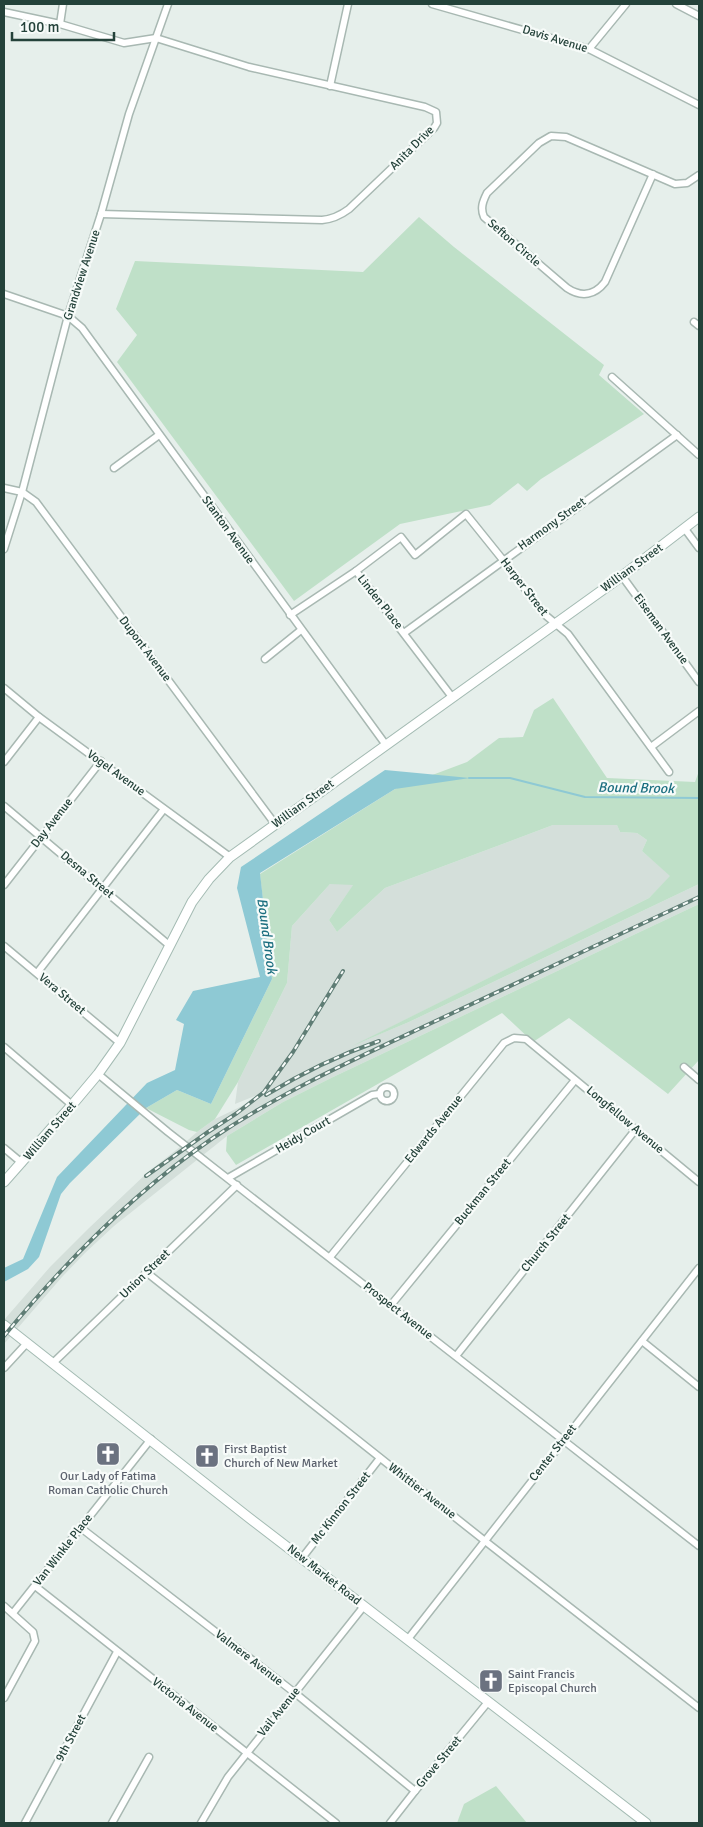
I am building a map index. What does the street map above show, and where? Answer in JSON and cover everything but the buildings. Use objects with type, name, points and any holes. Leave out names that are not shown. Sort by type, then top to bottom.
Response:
[{"type":"main road","name":"William Street","points":[[4,1182],[98,1074],[120,1043],[192,902],[209,879],[230,857],[622,576],[699,517]]},
{"type":"main road","name":"New Market Road","points":[[4,1325],[642,1822]]},
{"type":"street","points":[[60,24],[63,4]]},
{"type":"street","name":"Grandview Avenue","points":[[4,549],[22,492],[68,316],[101,214],[129,114],[168,4]]},
{"type":"street","points":[[330,86],[348,4]]},
{"type":"street","name":"Davis Avenue","points":[[432,4],[590,49],[699,105]]},
{"type":"street","points":[[590,49],[626,4]]},
{"type":"street","points":[[676,4],[699,16]]},
{"type":"street","points":[[4,12],[60,24],[124,43],[156,38]]},
{"type":"street","name":"Anita Drive","points":[[101,214],[322,220],[341,215],[350,209],[437,123],[436,112],[432,109],[249,67],[156,38]]},
{"type":"street","name":"Sefton Circle","points":[[653,174],[605,282],[601,288],[587,295],[579,294],[567,288],[484,217],[481,211],[487,193],[539,143],[551,136],[566,137],[653,174],[675,184],[687,183],[699,175]]},
{"type":"street","points":[[4,294],[68,316]]},
{"type":"street","name":"Stanton Avenue","points":[[68,316],[82,328],[386,745]]},
{"type":"street","points":[[612,377],[699,454]]},
{"type":"street","name":"Harmony Street","points":[[404,633],[677,435]]},
{"type":"street","points":[[114,468],[159,436]]},
{"type":"street","name":"Dupont Avenue","points":[[4,488],[22,492],[36,502],[275,824]]},
{"type":"street","name":"Harper Street","points":[[356,571],[401,537],[415,555],[466,514],[544,614],[568,634],[669,772]]},
{"type":"street","points":[[685,528],[699,548]]},
{"type":"street","name":"Linden Place","points":[[290,615],[356,571],[452,697]]},
{"type":"street","name":"Eiseman Avenue","points":[[622,576],[699,682]]},
{"type":"street","points":[[265,659],[301,630]]},
{"type":"street","name":"Vogel Avenue","points":[[4,688],[39,717],[230,857]]},
{"type":"street","points":[[651,747],[699,711]]},
{"type":"street","points":[[4,762],[39,717]]},
{"type":"street","name":"Day Avenue","points":[[4,886],[101,761]]},
{"type":"street","name":"Desna Street","points":[[4,806],[169,945]]},
{"type":"street","points":[[37,973],[164,808]]},
{"type":"street","name":"Vera Street","points":[[4,946],[120,1043]]},
{"type":"street","name":"Edwards Avenue","points":[[330,1257],[504,1043],[514,1038],[526,1039],[550,1058]]},
{"type":"street","points":[[4,1047],[72,1105]]},
{"type":"street","name":"Longfellow Avenue","points":[[550,1058],[699,1182]]},
{"type":"street","points":[[684,1068],[699,1080]]},
{"type":"street","name":"Prospect Avenue","points":[[98,1074],[699,1546]]},
{"type":"street","name":"Buckman Street","points":[[391,1305],[575,1080]]},
{"type":"street","name":"Heidy Court","points":[[228,1178],[372,1095],[379,1094]]},
{"type":"street","name":"Church Street","points":[[456,1356],[636,1130]]},
{"type":"street","points":[[4,1148],[22,1163]]},
{"type":"street","name":"Union Street","points":[[53,1363],[237,1185]]},
{"type":"street","name":"Center Street","points":[[408,1639],[699,1268]]},
{"type":"street","name":"Whittier Avenue","points":[[146,1272],[699,1708]]},
{"type":"street","points":[[642,1341],[699,1387]]},
{"type":"street","points":[[4,1368],[27,1343]]},
{"type":"street","name":"Van Winkle Place","points":[[13,1614],[151,1439]]},
{"type":"street","name":"Mc Kinnon Street","points":[[302,1558],[380,1458]]},
{"type":"street","name":"Valmere Avenue","points":[[80,1528],[295,1693],[415,1791]]},
{"type":"street","name":"Victoria Avenue","points":[[35,1586],[336,1823]]},
{"type":"street","points":[[4,1606],[33,1632],[34,1640],[4,1698]]},
{"type":"street","name":"Vail Avenue","points":[[201,1823],[228,1777],[364,1606]]},
{"type":"street","name":"9th Street","points":[[25,1823],[117,1652]]},
{"type":"street","name":"Grove Street","points":[[390,1823],[488,1702]]},
{"type":"street","points":[[112,1823],[149,1757]]},
{"type":"shaded area","points":[[553,825],[617,825],[620,832],[637,833],[647,840],[642,851],[671,876],[649,898],[361,1042],[409,1022],[699,884],[699,904],[331,1078],[283,1102],[227,1136],[114,1226],[85,1253],[4,1344],[4,1320],[50,1267],[89,1228],[148,1172],[197,1132],[215,1119],[265,1092],[235,1104],[238,1082],[287,983],[292,926],[330,884],[354,884],[329,920],[337,932],[385,888]]},
{"type":"green space","points":[[419,217],[454,247],[604,365],[599,375],[644,414],[541,479],[527,491],[518,483],[490,505],[400,524],[294,601],[117,362],[137,335],[116,309],[135,261],[363,272]]},
{"type":"green space","points":[[553,698],[607,778],[695,782],[699,771],[699,884],[409,1022],[352,1046],[649,898],[670,876],[642,851],[647,840],[637,833],[620,832],[617,825],[553,825],[385,888],[337,932],[329,920],[353,885],[330,884],[292,926],[287,983],[238,1082],[215,1119],[197,1132],[189,1130],[146,1108],[177,1090],[211,1104],[272,979],[260,874],[395,789],[467,762],[499,738],[523,737],[534,710]]},
{"type":"green space","points":[[699,904],[699,1060],[668,1094],[569,1018],[533,1042],[502,1013],[236,1165],[226,1151],[227,1136],[283,1102]]},
{"type":"green space","points":[[496,1786],[527,1823],[457,1823],[464,1804]]},
{"type":"water","points":[[385,770],[470,778],[395,789],[260,873],[272,979],[211,1104],[177,1090],[146,1108],[61,1194],[39,1257],[28,1269],[4,1282],[4,1268],[23,1259],[57,1177],[147,1083],[175,1070],[184,1024],[176,1020],[193,991],[260,977],[237,888],[241,867]]},
{"type":"waterway","name":"Bound Brook","points":[[469,778],[510,778],[585,797],[699,798]]},
{"type":"railway","points":[[4,1336],[51,1281],[128,1205],[156,1181],[213,1138],[268,1104],[354,1060],[699,897]]},
{"type":"railway","points":[[146,1176],[264,1092],[293,1052],[343,971]]},
{"type":"railway","points":[[266,1095],[321,1065],[379,1041]]},
{"type":"place","name":"Our Lady of Fatima Roman Catholic Church","points":[[108,1454]]},
{"type":"place","name":"First Baptist Church of New Market","points":[[207,1456]]},
{"type":"place","name":"Saint Francis Episcopal Church","points":[[491,1681]]}]
